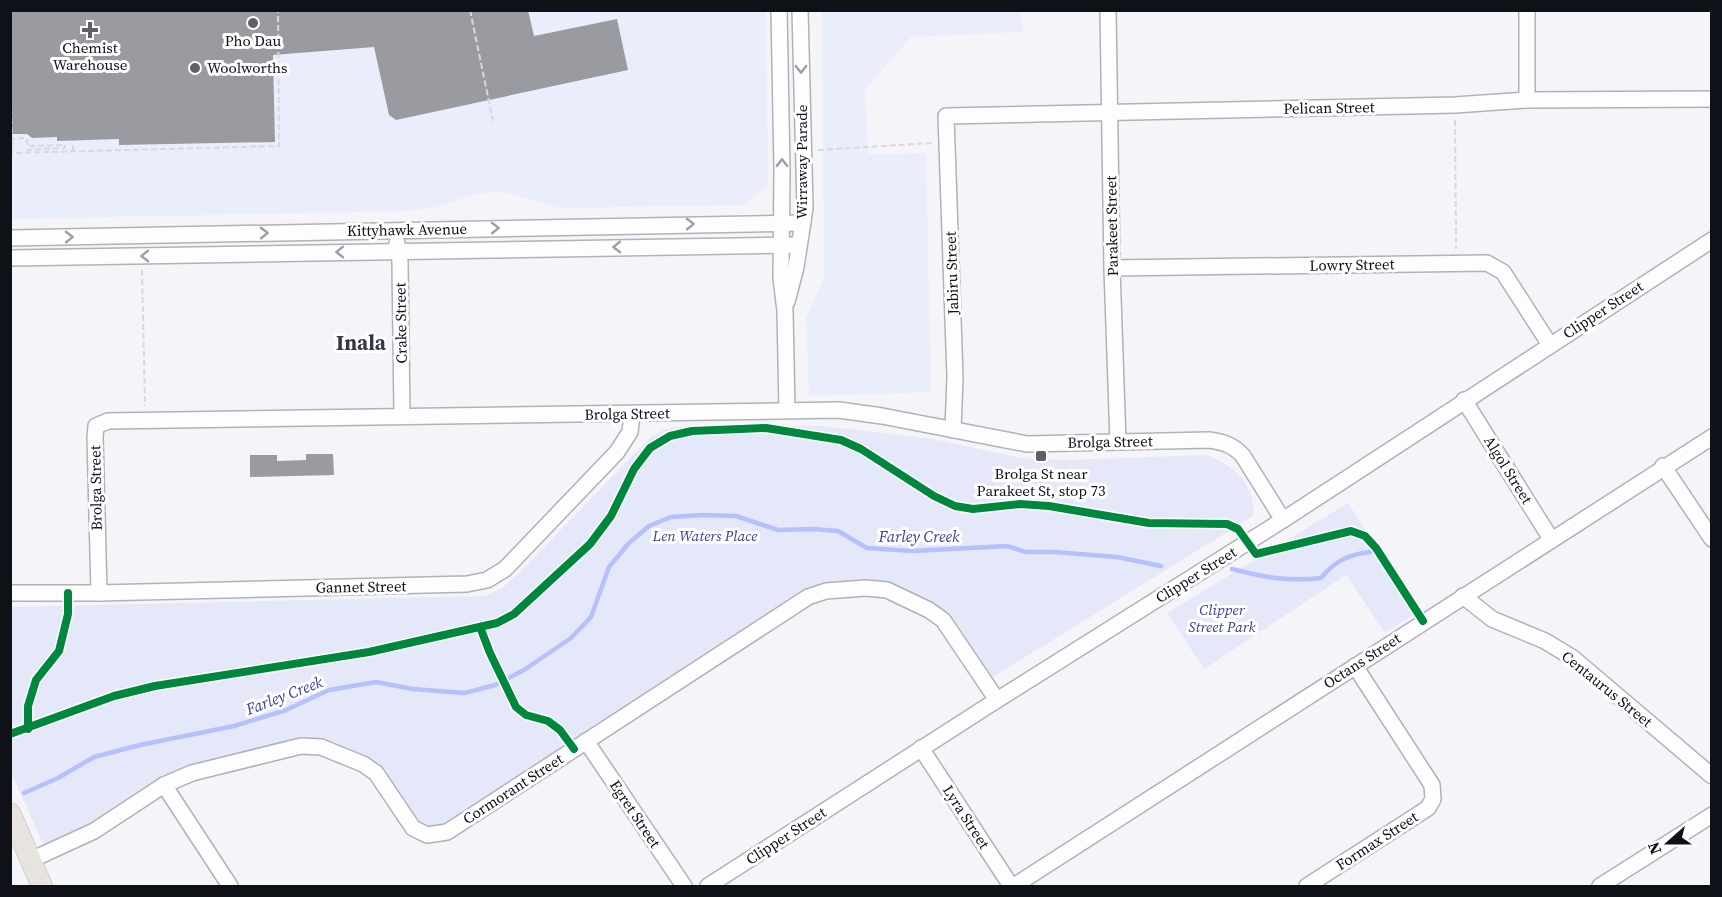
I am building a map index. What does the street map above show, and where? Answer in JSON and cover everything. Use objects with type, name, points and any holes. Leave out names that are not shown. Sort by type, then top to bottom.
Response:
[{"type":"main road","points":[[10,813],[42,886]]},
{"type":"street","name":"Wirraway Parade","points":[[779,10],[781,278],[785,311],[787,410]]},
{"type":"street","name":"Wirraway Parade","points":[[785,311],[794,279],[805,208],[800,10]]},
{"type":"street","name":"Parakeet Street","points":[[1108,10],[1112,268],[1118,442]]},
{"type":"street","points":[[1527,10],[1527,100]]},
{"type":"street","name":"Pelican Street","points":[[946,116],[1455,105],[1527,100],[1712,99]]},
{"type":"street","name":"Jabiru Street","points":[[946,116],[955,377],[952,430]]},
{"type":"street","name":"Kittyhawk Avenue","points":[[10,238],[803,223]]},
{"type":"street","name":"Crake Street","points":[[394,230],[399,252],[402,416]]},
{"type":"street","name":"Clipper Street","points":[[708,886],[921,748],[1283,520],[1712,240]]},
{"type":"street","name":"Kittyhawk Avenue","points":[[10,258],[799,245]]},
{"type":"street","name":"Lowry Street","points":[[1112,268],[1487,263],[1503,272],[1550,345]]},
{"type":"street","name":"Algol Street","points":[[1464,400],[1551,538]]},
{"type":"street","name":"Brolga Street","points":[[99,593],[95,437],[96,426],[108,421],[839,410],[1027,444],[1209,440],[1227,443],[1236,448],[1283,520]]},
{"type":"street","name":"Gannet Street","points":[[10,593],[467,584],[486,580],[505,569],[617,452],[630,432],[632,414]]},
{"type":"street","name":"Octans Street","points":[[1012,886],[1551,538],[1712,437]]},
{"type":"street","points":[[1664,466],[1712,540]]},
{"type":"street","name":"Cormorant Street","points":[[31,860],[94,831],[164,785],[192,773],[301,746],[321,747],[363,764],[376,773],[413,828],[427,834],[447,832],[808,597],[826,591],[866,588],[886,590],[929,610],[944,620],[997,700]]},
{"type":"street","name":"Centaurus Street","points":[[1463,596],[1492,619],[1545,641],[1573,658],[1712,777]]},
{"type":"street","name":"Formax Street","points":[[1307,886],[1428,808],[1433,799],[1432,785],[1355,666]]},
{"type":"street","name":"Egret Street","points":[[586,741],[684,886]]},
{"type":"street","name":"Lyra Street","points":[[921,748],[1012,886]]},
{"type":"street","points":[[164,785],[230,886]]},
{"type":"street","points":[[1604,885],[1712,815]]},
{"type":"path","points":[[10,73],[12,153],[279,146],[278,10]]},
{"type":"path","points":[[470,10],[493,121]]},
{"type":"path","points":[[1455,105],[1456,264]]},
{"type":"path","points":[[12,138],[25,138],[27,146],[65,145],[65,148],[27,150],[28,153]]},
{"type":"path","points":[[818,150],[947,142]]},
{"type":"path","points":[[73,145],[73,152]]},
{"type":"path","points":[[140,256],[146,420]]},
{"type":"shaded area","points":[[10,11],[766,11],[768,186],[743,205],[560,208],[499,191],[472,195],[433,208],[402,211],[11,219]]},
{"type":"shaded area","points":[[822,11],[1021,11],[1023,32],[911,37],[865,90],[868,154],[926,153],[931,392],[809,396],[806,318],[824,277]]},
{"type":"green space","name":"Len Waters Place","points":[[822,426],[933,439],[1020,458],[1066,460],[1207,455],[1226,465],[1241,478],[1251,495],[1253,516],[985,682],[943,620],[886,590],[826,591],[447,832],[427,835],[376,773],[321,747],[192,773],[47,853],[11,772],[10,607],[485,596],[502,588],[517,575],[651,437],[675,427]]},
{"type":"green space","name":"Clipper Street Park","points":[[1348,503],[1419,611],[1385,633],[1346,575],[1204,669],[1167,613]]},
{"type":"building","points":[[10,10],[528,10],[534,36],[617,19],[628,70],[396,120],[389,115],[374,47],[273,55],[275,142],[119,145],[119,139],[57,141],[57,137],[32,138],[27,134],[10,134]]},
{"type":"building","points":[[306,454],[333,454],[334,475],[250,477],[250,455],[277,455],[277,461],[306,460]]},
{"type":"waterway","name":"Farley Creek","points":[[24,793],[58,778],[94,757],[234,726],[286,710],[329,690],[376,682],[413,689],[465,693],[495,685],[524,670],[571,638],[591,617],[609,567],[629,543],[649,526],[671,517],[736,516],[778,530],[838,531],[867,548],[912,551],[1007,546],[1026,552],[1117,557],[1161,566]]},
{"type":"waterway","name":"Farley Creek","points":[[1232,569],[1276,578],[1321,578],[1343,559],[1371,552]]},
{"type":"cycle path","points":[[10,734],[114,696],[155,686],[369,652],[497,623],[514,614],[590,544],[611,516],[634,469],[650,448],[670,436],[692,431],[766,428],[841,440],[861,449],[934,496],[955,506],[973,509],[1020,504],[1049,506],[1149,523],[1227,524],[1238,529],[1256,554],[1351,531],[1365,536],[1376,548],[1423,621]]},
{"type":"cycle path","points":[[28,729],[28,706],[36,680],[59,651],[68,614],[68,593]]},
{"type":"cycle path","points":[[480,627],[516,707],[526,715],[548,721],[560,730],[574,749]]},
{"type":"place","name":"Pho Dau","points":[[253,23]]},
{"type":"place","name":"Chemist Warehouse","points":[[90,30]]},
{"type":"place","name":"Woolworths","points":[[195,68]]},
{"type":"place","name":"Brolga St near Parakeet St, stop 73","points":[[1041,456]]},
{"type":"district","name":"Inala","points":[[361,343]]}]
